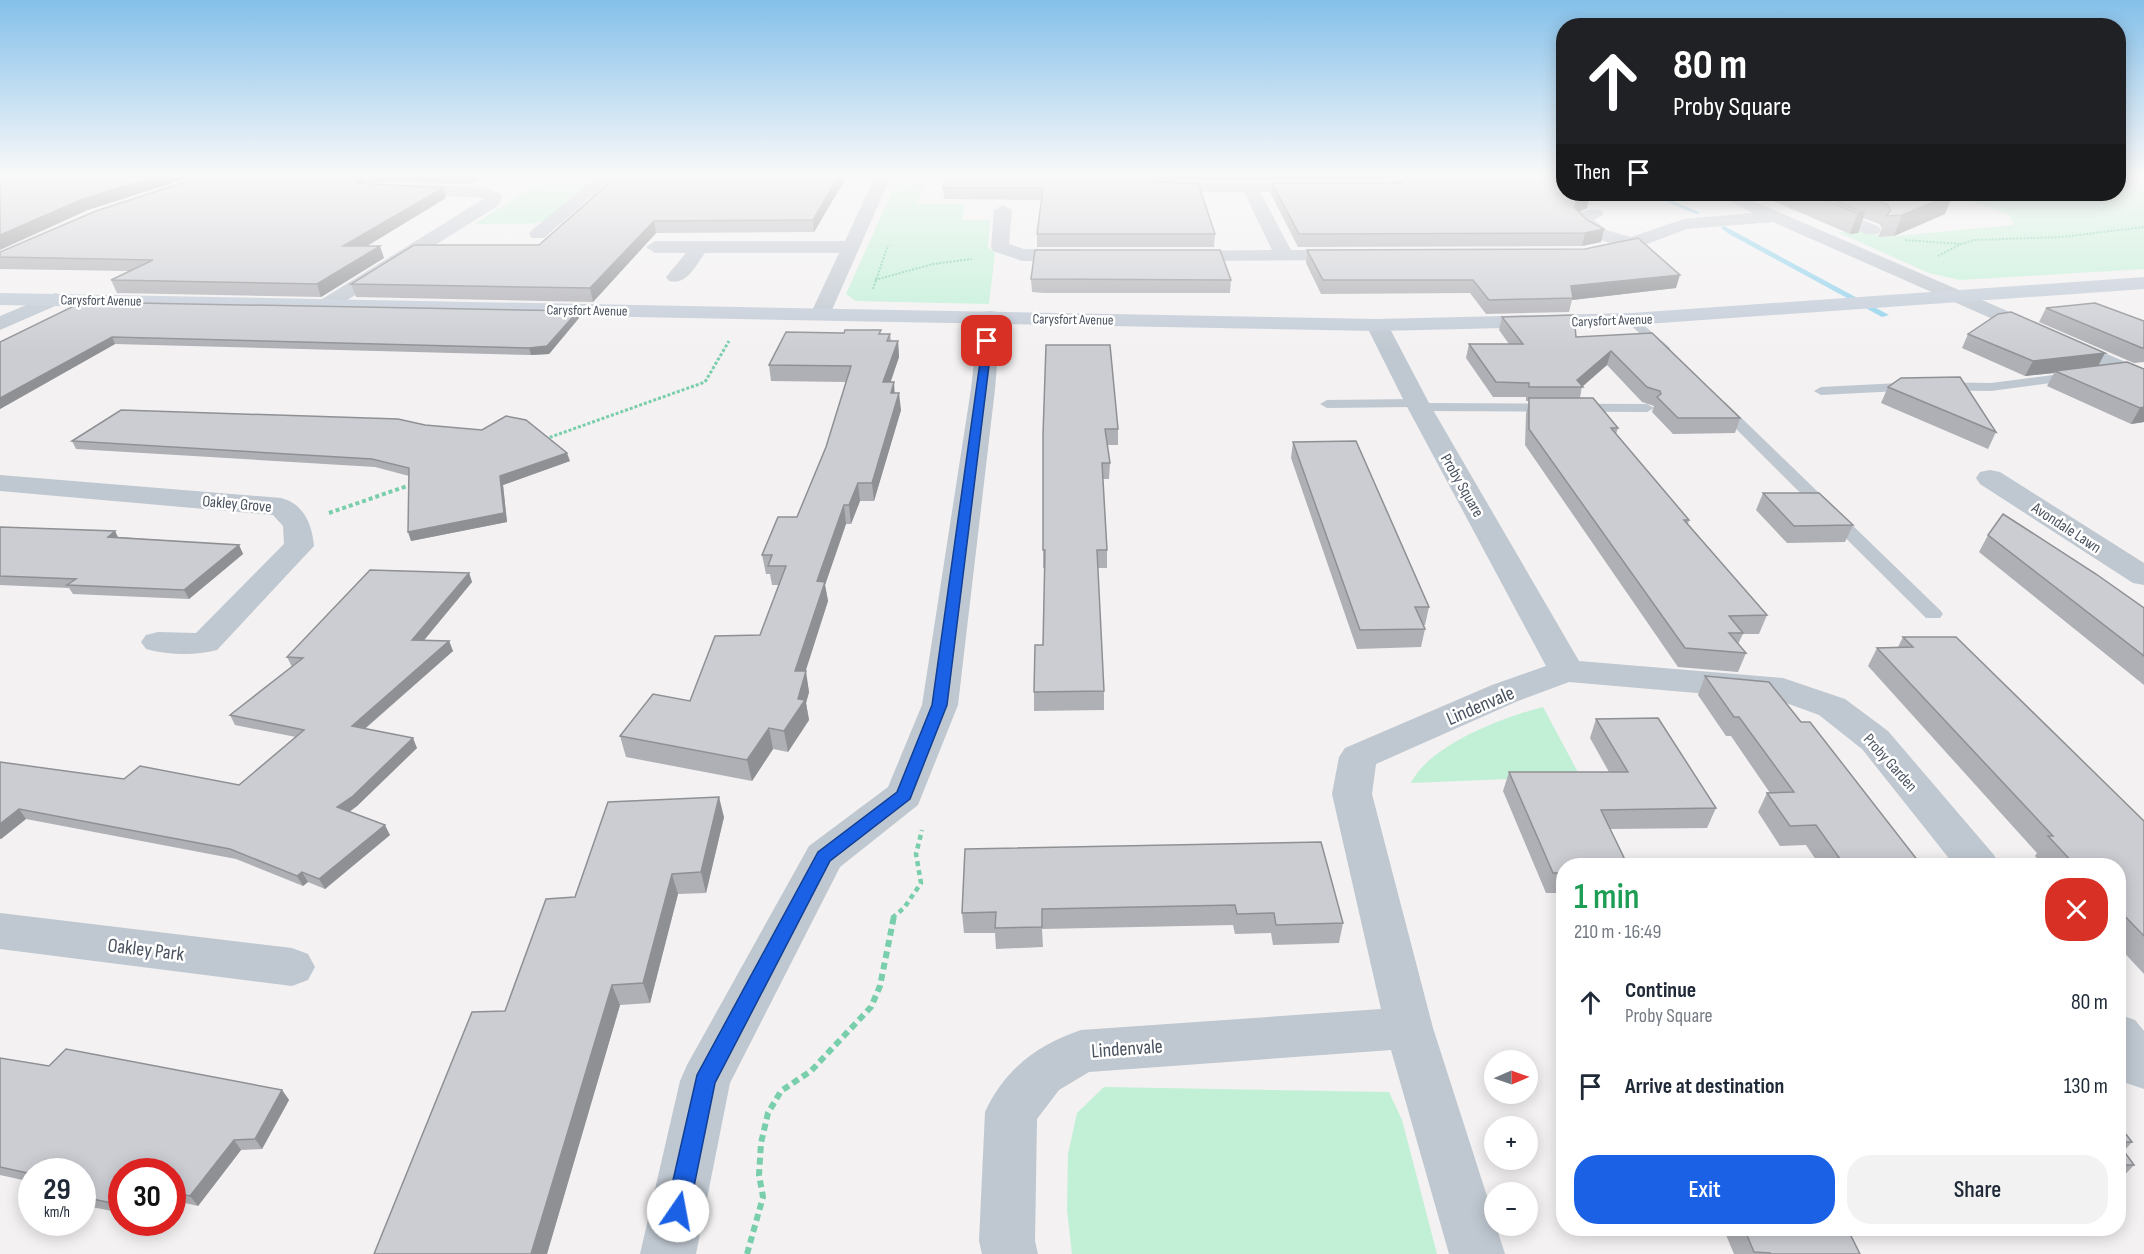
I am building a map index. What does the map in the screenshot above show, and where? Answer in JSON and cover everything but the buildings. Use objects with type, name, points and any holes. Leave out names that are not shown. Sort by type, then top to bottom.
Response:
[{"type":"main road","name":"Carysfort Avenue","points":[[0,298],[1377,325],[1632,319],[2144,283]]},
{"type":"street","points":[[326,305],[439,235]]},
{"type":"street","points":[[821,315],[857,235]]},
{"type":"street","points":[[1001,235],[1000,247],[1022,255],[1094,255]]},
{"type":"street","points":[[1274,235],[1284,255]]},
{"type":"street","points":[[1602,235],[1632,243]]},
{"type":"street","points":[[1582,254],[1632,243],[1655,235]]},
{"type":"street","points":[[1816,235],[1953,296],[2137,372]]},
{"type":"street","points":[[655,247],[851,247]]},
{"type":"street","points":[[676,277],[700,247]]},
{"type":"street","points":[[1165,255],[1373,256]]},
{"type":"street","points":[[0,324],[55,299]]},
{"type":"street","points":[[668,1254],[705,1081],[824,857],[904,795],[940,705],[990,318]]},
{"type":"street","name":"Proby Square","points":[[1377,325],[1418,405],[1559,657]]},
{"type":"street","name":"Avondale Lawn","points":[[1990,478],[2144,576]]},
{"type":"street","name":"Oakley Grove","points":[[0,483],[281,507],[297,524]]},
{"type":"street","points":[[158,642],[206,643],[299,546],[297,524]]},
{"type":"street","name":"Proby Garden","points":[[1559,657],[1783,689],[1832,707],[1875,740],[1972,858]]},
{"type":"street","name":"Lindenvale","points":[[1477,1254],[1409,1028],[1352,794],[1358,757],[1505,693],[1559,657]]},
{"type":"street","name":"Oakley Park","points":[[0,931],[292,968]]},
{"type":"street","name":"Lindenvale","points":[[1010,1254],[1007,1241],[1011,1112],[1041,1074],[1081,1051],[1409,1028]]},
{"type":"street","points":[[2126,1045],[2144,1067]]},
{"type":"lane","points":[[1632,319],[1679,365]]},
{"type":"lane","points":[[1821,391],[1909,386],[1991,387],[2137,372]]},
{"type":"lane","points":[[1704,390],[1933,614]]},
{"type":"lane","points":[[1327,404],[1647,408]]},
{"type":"path","points":[[1898,240],[1961,244],[1974,240],[2082,235]]},
{"type":"path","points":[[876,295],[873,290],[874,280],[890,241]]},
{"type":"path","points":[[874,280],[933,264],[1015,252]]},
{"type":"path","points":[[543,439],[705,382],[745,313]]},
{"type":"path","points":[[297,524],[422,481]]},
{"type":"path","points":[[747,1254],[763,1197],[759,1175],[761,1143],[768,1113],[781,1091],[811,1071],[871,1007],[880,986],[892,918],[904,908],[921,883],[916,854],[922,837],[921,819],[904,795]]},
{"type":"green space","points":[[873,235],[989,235],[988,247],[995,253],[989,304],[856,301],[846,294]]},
{"type":"green space","points":[[1843,235],[1876,235],[1885,237],[1912,235],[2144,235],[2144,269],[1960,280],[1929,273]]},
{"type":"green space","points":[[1543,707],[1580,776],[1411,783],[1420,769],[1434,756],[1469,734]]},
{"type":"green space","points":[[1104,1087],[1389,1092],[1402,1120],[1437,1254],[1072,1254],[1067,1210],[1068,1154],[1077,1113]]},
{"type":"waterway","points":[[1735,235],[1885,315]]},
{"type":"route","points":[[678,1211],[705,1081],[824,857],[904,795],[940,705],[983,389],[987,341]]}]
